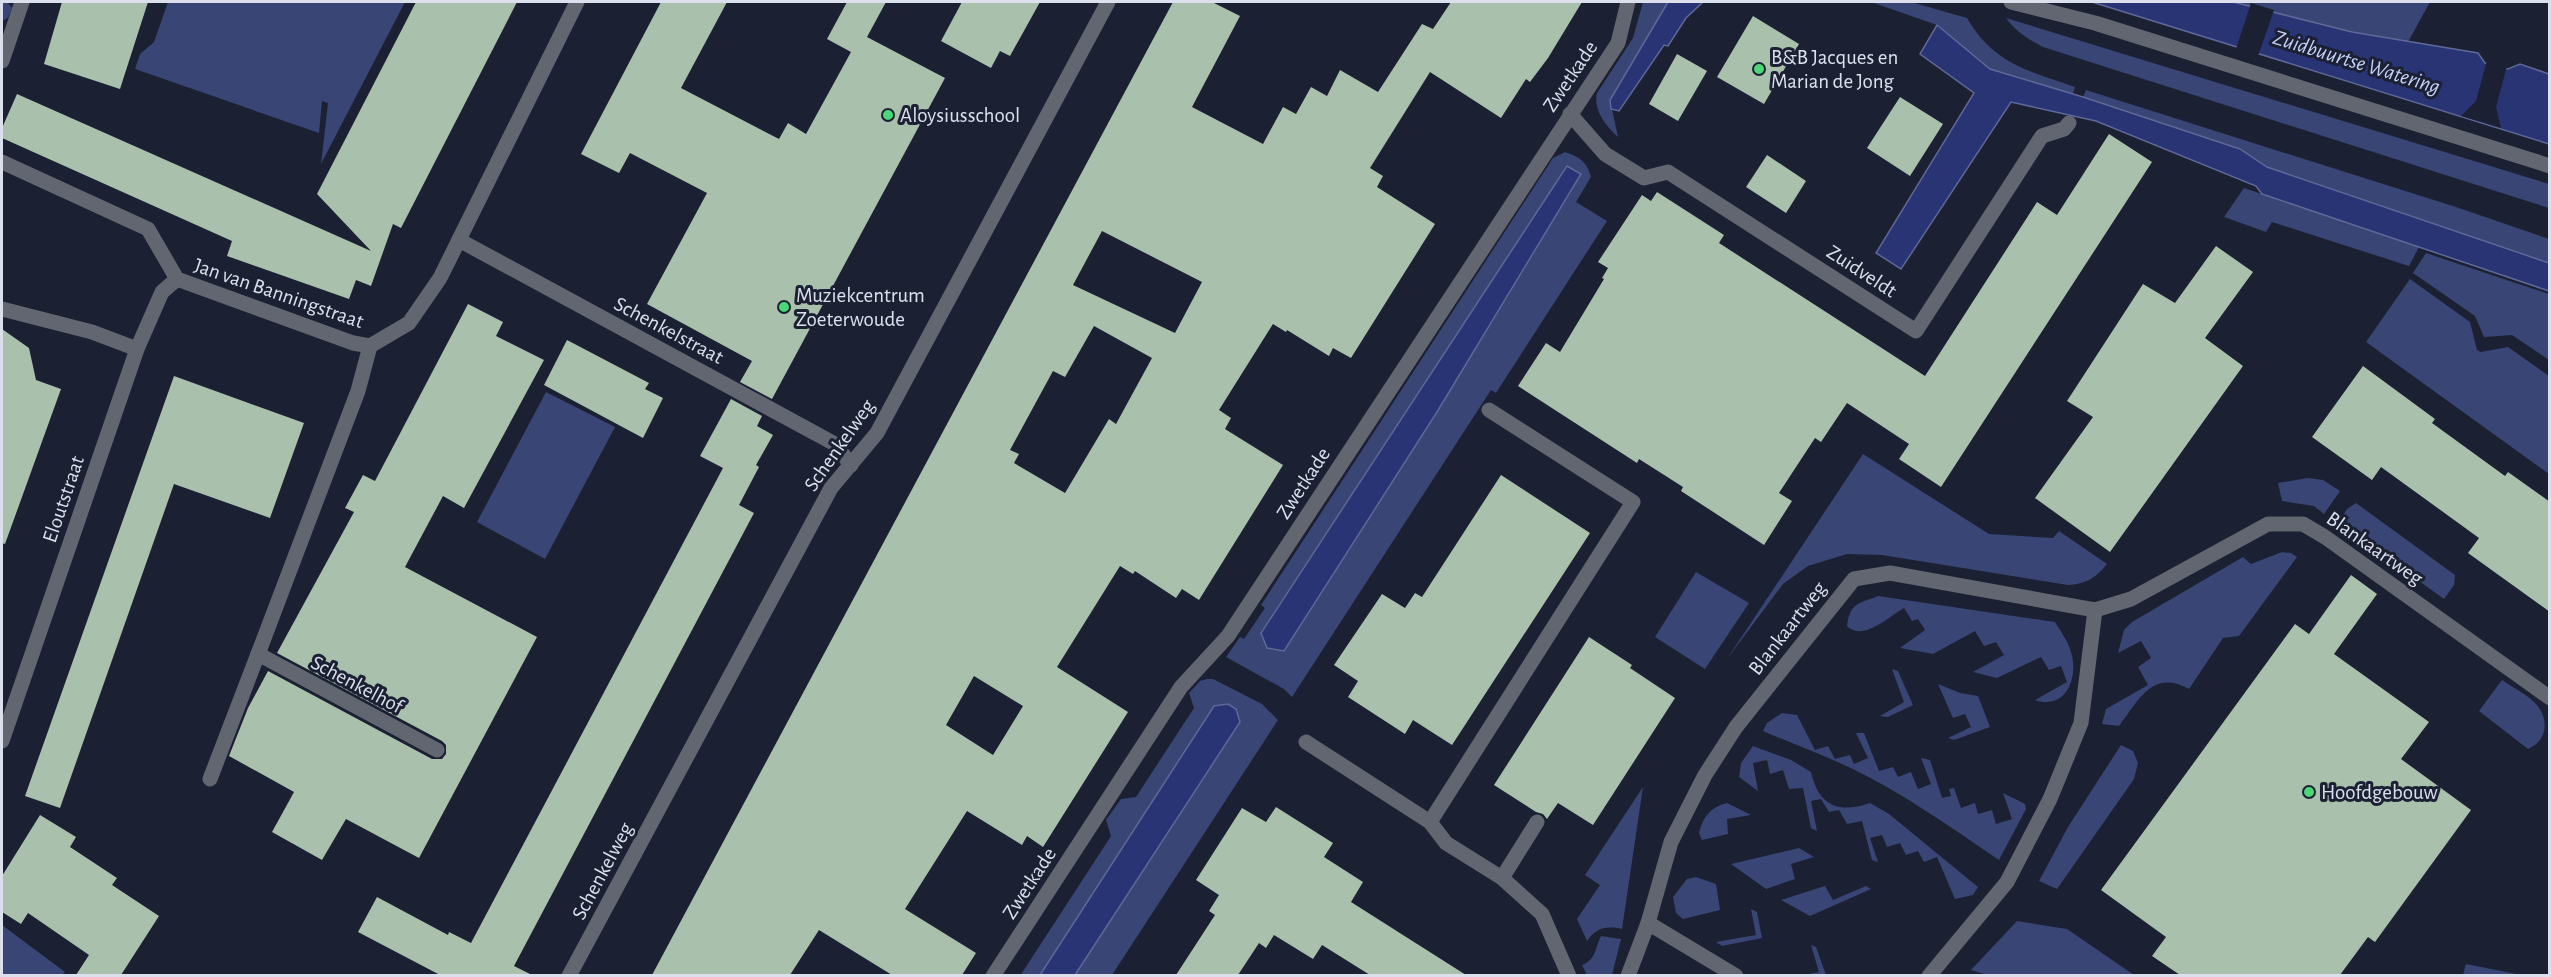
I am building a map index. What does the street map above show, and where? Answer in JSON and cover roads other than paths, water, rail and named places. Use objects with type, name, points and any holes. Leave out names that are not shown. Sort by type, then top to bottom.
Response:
[{"type":"street","points":[[2,61],[22,2]]},
{"type":"street","name":"Jan van Banningstraat","points":[[2,162],[147,229],[177,279],[353,343],[370,346],[409,323],[440,278],[577,2]]},
{"type":"street","name":"Schenkelweg","points":[[569,975],[831,488],[877,433],[1108,2]]},
{"type":"street","name":"Zwetkade","points":[[993,975],[1181,687],[1228,636],[1618,43],[1628,2]]},
{"type":"street","points":[[2011,2],[2095,23],[2550,166]]},
{"type":"street","name":"Zuidveldt","points":[[1570,114],[1605,154],[1644,178],[1668,172],[1916,331],[2042,136],[2064,129],[2069,123]]},
{"type":"street","name":"Schenkelstraat","points":[[459,240],[835,444],[851,465]]},
{"type":"street","name":"Eloutstraat","points":[[2,741],[137,349],[162,292],[177,279]]},
{"type":"street","points":[[2,309],[92,332],[137,349]]},
{"type":"street","name":"Jan van Banningstraat","points":[[258,654],[358,391],[370,346]]},
{"type":"street","points":[[1430,822],[1633,502],[1489,410]]},
{"type":"street","name":"Blankaartweg","points":[[1628,975],[1648,923],[1671,842],[1705,775],[1736,727],[1854,579],[1890,573],[2095,610],[2131,599],[2268,524],[2303,524],[2325,537],[2550,698]]},
{"type":"street","points":[[1929,975],[2007,882],[2050,799],[2081,723],[2095,610]]},
{"type":"street","points":[[210,779],[258,654]]},
{"type":"street","name":"Schenkelhof","points":[[258,654],[437,750]]},
{"type":"street","points":[[1306,742],[1430,822],[1446,843],[1502,878],[1542,914],[1569,975]]},
{"type":"street","points":[[1502,878],[1537,822]]},
{"type":"street","points":[[1648,923],[1736,975]]},
{"type":"water","points":[[1668,2],[1703,2],[1686,18],[1668,46],[1664,45],[1619,111],[1611,109],[1610,100]]},
{"type":"water","name":"Zuidbuurtse Watering","points":[[2092,2],[2233,2],[2352,32],[2478,53],[2485,63],[2508,69],[2520,64],[2549,74],[2549,144]]},
{"type":"water","points":[[1937,25],[1990,69],[2240,149],[2267,167],[2549,263],[2549,291],[2262,194],[2256,186],[2096,121],[2011,102],[1901,269],[1876,253],[1974,93],[1920,54]]},
{"type":"water","points":[[1567,166],[1581,174],[1437,412],[1284,651],[1267,648],[1261,633]]},
{"type":"water","points":[[1228,704],[1236,709],[1240,722],[1075,975],[1040,975],[1214,706]]},
{"type":"place","name":"B&B Jacques en Marian de Jong","points":[[1759,69]]},
{"type":"place","name":"Aloysiusschool","points":[[888,115]]},
{"type":"place","name":"Muziekcentrum Zoeterwoude","points":[[784,307]]},
{"type":"place","name":"Hoofdgebouw","points":[[2309,792]]}]
